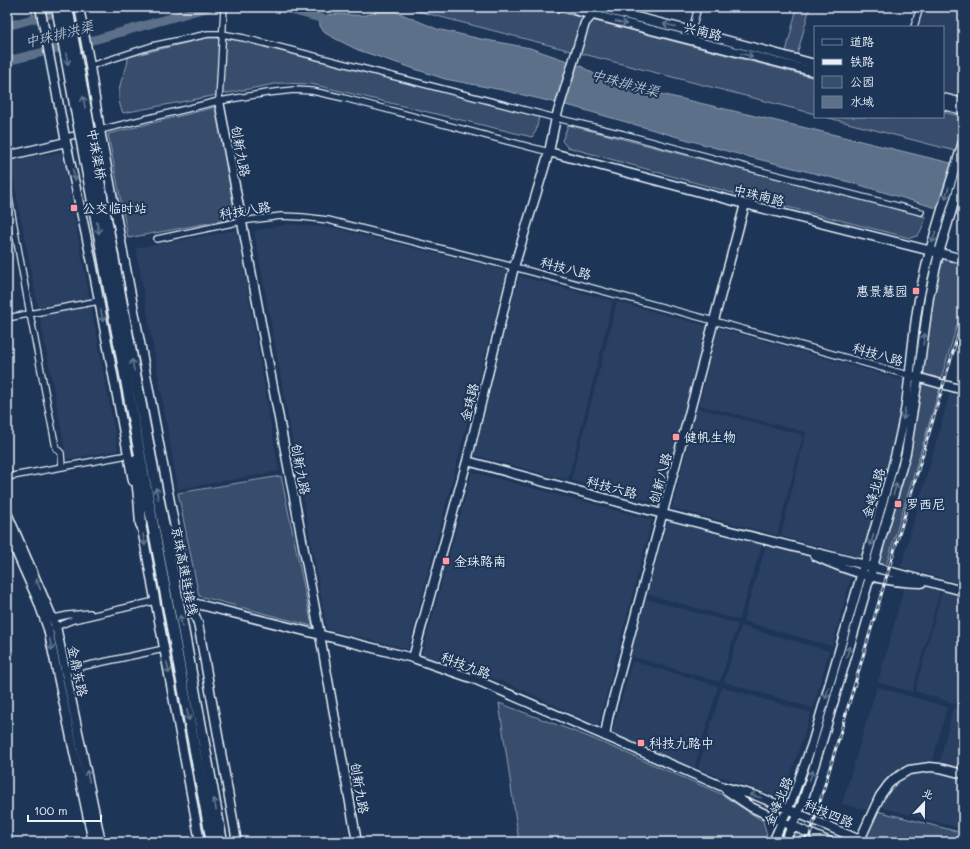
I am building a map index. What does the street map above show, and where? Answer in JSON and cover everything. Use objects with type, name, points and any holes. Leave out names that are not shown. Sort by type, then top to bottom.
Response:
[{"type":"highway","name":"中珠渠桥","points":[[57,7],[117,306]]},
{"type":"highway","name":"中珠渠桥","points":[[67,7],[117,306]]},
{"type":"highway","name":"京珠高速连接线","points":[[117,306],[134,425],[212,842]]},
{"type":"highway","name":"京珠高速连接线","points":[[117,306],[177,596],[222,842]]},
{"type":"highway","points":[[134,425],[134,453],[141,524]]},
{"type":"street","points":[[40,7],[92,263],[200,842]]},
{"type":"street","points":[[79,7],[100,130],[179,553],[190,602],[198,623],[237,842]]},
{"type":"street","points":[[219,101],[224,7]]},
{"type":"street","name":"兴南路","points":[[562,7],[590,10],[692,31],[814,64]]},
{"type":"street","points":[[689,40],[698,7]]},
{"type":"street","points":[[914,26],[920,7]]},
{"type":"street","name":"兴南路","points":[[590,10],[689,40],[814,72]]},
{"type":"street","name":"金珠路","points":[[413,658],[467,461],[514,267],[549,152],[556,118],[590,10]]},
{"type":"street","points":[[89,63],[152,46],[208,34],[222,34],[252,40],[623,134],[921,212]]},
{"type":"street","points":[[7,156],[100,130],[219,101],[294,90],[312,91],[344,98],[549,152]]},
{"type":"street","points":[[944,98],[963,103]]},
{"type":"street","name":"创新九路","points":[[219,101],[320,635],[357,842]]},
{"type":"street","points":[[944,105],[963,110]]},
{"type":"street","points":[[7,151],[66,140]]},
{"type":"street","name":"金峰北路","points":[[869,566],[905,411],[908,375],[917,311],[930,251],[963,142]]},
{"type":"street","name":"中珠南路","points":[[549,152],[745,204],[963,259]]},
{"type":"street","name":"金峰北路","points":[[773,842],[800,779],[812,744],[906,453],[929,296],[963,172]]},
{"type":"street","points":[[7,187],[56,448],[61,453],[62,467]]},
{"type":"street","name":"创新八路","points":[[605,736],[608,718],[745,204]]},
{"type":"street","name":"科技八路","points":[[157,239],[242,222],[281,216],[328,220],[514,267],[963,390]]},
{"type":"street","points":[[7,318],[99,301]]},
{"type":"street","points":[[7,477],[128,455]]},
{"type":"street","name":"科技六路","points":[[467,461],[663,514],[963,591]]},
{"type":"street","name":"金鼎东路","points":[[7,513],[49,619],[48,630],[93,842]]},
{"type":"street","name":"金鼎东路","points":[[7,531],[38,601],[49,619],[56,626],[101,842]]},
{"type":"street","name":"科技六路","points":[[798,548],[837,566],[866,576],[907,583],[932,583]]},
{"type":"street","name":"金峰北路","points":[[784,842],[798,813],[824,735],[866,576]]},
{"type":"street","points":[[48,630],[73,620],[155,601]]},
{"type":"street","name":"科技九路","points":[[190,602],[413,658],[474,680],[721,786],[757,796],[788,809]]},
{"type":"street","points":[[49,619],[68,615],[105,612]]},
{"type":"street","points":[[66,670],[164,649]]},
{"type":"street","points":[[859,841],[880,796],[895,778],[909,770],[930,767],[963,774]]},
{"type":"street","name":"科技九路","points":[[721,786],[751,807],[782,822]]},
{"type":"street","name":"科技四路","points":[[788,809],[859,841]]},
{"type":"street","name":"科技四路","points":[[782,822],[830,842]]},
{"type":"shaded area","points":[[924,7],[963,7],[963,101],[944,96],[944,26],[918,26]]},
{"type":"shaded area","points":[[62,152],[118,450],[67,459],[10,161]]},
{"type":"shaded area","points":[[288,224],[333,228],[507,271],[408,649],[327,629],[254,231]]},
{"type":"shaded area","points":[[237,230],[279,471],[178,489],[136,248]]},
{"type":"shaded area","points":[[519,276],[613,301],[568,480],[474,455]]},
{"type":"shaded area","points":[[617,302],[707,326],[661,504],[571,480]]},
{"type":"shaded area","points":[[718,328],[903,380],[893,447],[863,558],[781,536],[806,432],[699,405]]},
{"type":"shaded area","points":[[963,353],[963,380],[956,378]]},
{"type":"shaded area","points":[[950,393],[963,396],[963,584],[901,567]]},
{"type":"shaded area","points":[[697,408],[803,435],[777,535],[672,508]]},
{"type":"shaded area","points":[[472,472],[652,520],[598,726],[510,684],[422,655]]},
{"type":"shaded area","points":[[668,521],[762,544],[739,620],[647,594]]},
{"type":"shaded area","points":[[766,546],[854,566],[832,646],[743,621]]},
{"type":"shaded area","points":[[906,581],[940,590],[912,692],[878,682]]},
{"type":"shaded area","points":[[942,591],[963,597],[963,677],[956,704],[915,691]]},
{"type":"shaded area","points":[[646,599],[738,624],[720,682],[630,656]]},
{"type":"shaded area","points":[[741,626],[829,651],[813,708],[724,682]]},
{"type":"shaded area","points":[[632,661],[718,686],[694,769],[612,733]]},
{"type":"shaded area","points":[[722,687],[811,713],[786,788],[780,797],[698,769]]},
{"type":"shaded area","points":[[877,687],[947,707],[933,760],[914,763],[893,772],[880,784],[867,810],[842,804]]},
{"type":"shaded area","points":[[953,708],[963,711],[963,767],[940,761]]},
{"type":"shaded area","points":[[945,772],[963,777],[963,829],[880,807],[890,790],[901,779],[918,773]]},
{"type":"green space","points":[[402,7],[542,7],[814,78],[814,114]]},
{"type":"green space","points":[[797,7],[810,7],[797,55],[786,52]]},
{"type":"green space","points":[[206,38],[222,38],[253,42],[539,117],[536,131],[532,137],[311,84],[280,83],[123,113],[119,99],[119,90],[127,66],[128,57]]},
{"type":"green space","points":[[216,107],[236,218],[128,238],[108,134]]},
{"type":"green space","points":[[944,112],[963,117],[963,153],[829,118],[944,118]]},
{"type":"green space","points":[[568,125],[926,217],[921,231],[917,236],[910,238],[736,194],[567,147],[562,141]]},
{"type":"green space","points":[[943,259],[963,264],[963,305],[941,379],[923,374],[933,295]]},
{"type":"green space","points":[[921,383],[940,388],[886,566],[878,564],[909,455]]},
{"type":"green space","points":[[281,476],[312,626],[199,596],[178,493]]},
{"type":"green space","points":[[499,703],[589,737],[719,793],[763,821],[767,835],[763,842],[519,842]]},
{"type":"green space","points":[[877,811],[963,833],[963,842],[874,842],[866,835]]},
{"type":"green space","points":[[793,830],[806,835],[804,842],[787,842]]},
{"type":"water","points":[[384,9],[392,10],[437,29],[530,48],[579,65],[603,79],[614,83],[963,166],[963,216],[853,183],[730,152],[574,107],[502,90],[445,79],[358,50],[325,33],[320,26],[319,18],[330,14],[366,15]]},
{"type":"waterway","points":[[31,7],[33,19]]},
{"type":"waterway","points":[[7,26],[76,7]]},
{"type":"waterway","name":"中珠排洪渠","points":[[7,61],[97,39],[209,7]]},
{"type":"waterway","name":"中珠排洪渠","points":[[280,7],[331,21]]},
{"type":"railway","points":[[808,842],[963,318]]},
{"type":"place","name":"公交临时站","points":[[74,208]]},
{"type":"place","name":"惠景慧园","points":[[916,291]]},
{"type":"place","name":"健帆生物","points":[[676,437]]},
{"type":"place","name":"罗西尼","points":[[898,504]]},
{"type":"place","name":"金珠路南","points":[[446,561]]},
{"type":"place","name":"科技九路中","points":[[641,743]]}]
